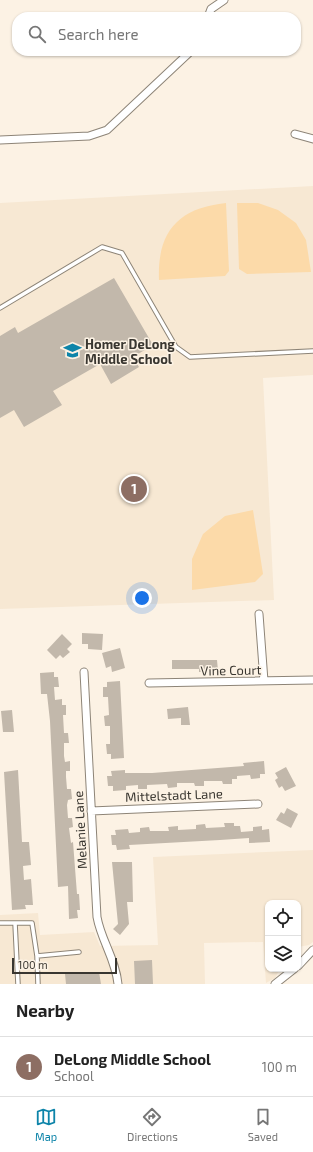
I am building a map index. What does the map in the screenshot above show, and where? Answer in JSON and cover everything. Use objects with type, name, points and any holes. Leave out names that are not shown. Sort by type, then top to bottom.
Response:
[{"type":"street","points":[[210,12],[211,9],[224,0]]},
{"type":"street","points":[[0,140],[89,136],[107,130],[186,56]]},
{"type":"street","points":[[295,134],[313,139]]},
{"type":"street","points":[[259,614],[264,681]]},
{"type":"street","name":"Melanie Lane","points":[[84,672],[97,917],[99,929],[116,971],[118,984]]},
{"type":"street","name":"Vine Court","points":[[149,683],[313,680]]},
{"type":"street","name":"Mittelstadt Lane","points":[[91,811],[258,804]]},
{"type":"street","points":[[301,963],[313,950]]},
{"type":"street","points":[[275,984],[290,972]]},
{"type":"lane","points":[[0,308],[102,247],[122,253],[176,347],[190,357],[313,351]]},
{"type":"lane","points":[[0,923],[32,922],[37,956],[38,984]]},
{"type":"lane","points":[[15,923],[18,984]]},
{"type":"lane","points":[[37,956],[79,952]]},
{"type":"shaded area","points":[[313,186],[313,375],[263,378],[274,600],[0,609],[0,203]]},
{"type":"shaded area","points":[[226,203],[229,271],[225,276],[159,280],[159,263],[162,248],[174,225],[183,217],[195,210]]},
{"type":"shaded area","points":[[237,203],[258,203],[278,210],[296,223],[306,240],[311,272],[247,274],[239,269]]},
{"type":"shaded area","points":[[253,510],[263,574],[255,582],[192,590],[192,559],[203,534],[225,516]]},
{"type":"shaded area","points":[[313,850],[313,942],[309,945],[301,946],[301,900],[265,900],[265,969],[263,942],[204,943],[205,984],[0,984],[0,915],[38,913],[40,935],[94,932],[100,946],[158,945],[153,857]]},
{"type":"shaded area","points":[[265,972],[278,972],[275,978],[266,983]]},
{"type":"building","name":"Homer DeLong Middle School","points":[[114,278],[153,345],[133,357],[139,367],[111,384],[100,364],[53,391],[62,405],[24,427],[14,410],[0,418],[0,336],[15,327],[18,333]]},
{"type":"building","points":[[82,633],[103,634],[102,650],[88,649],[88,644],[82,644]]},
{"type":"building","points":[[62,634],[72,644],[67,649],[70,652],[63,658],[60,655],[56,659],[47,650]]},
{"type":"building","points":[[120,648],[125,668],[112,672],[111,666],[106,668],[102,653]]},
{"type":"building","points":[[172,660],[217,660],[218,671],[199,672],[199,669],[172,669]]},
{"type":"building","points":[[54,672],[54,677],[58,677],[59,687],[54,687],[55,700],[62,699],[62,705],[66,705],[66,715],[63,715],[64,733],[68,733],[69,743],[64,743],[64,756],[65,762],[70,761],[70,771],[66,771],[66,777],[67,789],[71,789],[72,799],[68,800],[67,805],[68,818],[72,818],[73,827],[69,828],[71,843],[73,842],[77,894],[79,894],[80,910],[77,910],[78,918],[69,919],[68,886],[58,887],[50,721],[47,694],[41,694],[40,673]]},
{"type":"building","points":[[120,681],[124,758],[111,759],[111,754],[107,754],[106,744],[110,744],[110,726],[105,726],[104,716],[109,715],[108,697],[103,697],[103,687],[107,687],[107,682]]},
{"type":"building","points":[[188,707],[190,725],[181,725],[181,718],[168,719],[167,709]]},
{"type":"building","points":[[12,710],[14,732],[3,732],[1,711]]},
{"type":"building","points":[[264,761],[265,774],[260,774],[260,778],[251,779],[250,775],[237,776],[237,779],[232,779],[232,784],[223,784],[222,781],[204,781],[204,786],[195,786],[194,783],[177,783],[177,787],[168,788],[167,784],[147,785],[147,789],[138,789],[138,785],[126,786],[126,790],[113,791],[113,786],[108,786],[107,776],[112,776],[111,771],[125,770],[125,773],[152,773],[244,766],[243,763]]},
{"type":"building","points":[[286,767],[296,786],[285,791],[282,786],[279,788],[275,780],[278,778],[275,773]]},
{"type":"building","points":[[18,770],[22,842],[29,842],[31,865],[23,866],[24,880],[31,879],[33,905],[25,905],[26,909],[12,910],[4,772]]},
{"type":"building","points":[[287,808],[298,814],[291,828],[276,820],[281,812],[284,814]]},
{"type":"building","points":[[224,823],[234,823],[234,826],[240,826],[241,832],[253,831],[253,827],[262,826],[262,830],[269,829],[270,842],[249,843],[249,838],[129,845],[130,849],[117,850],[116,845],[112,845],[111,835],[116,835],[115,830],[128,829],[129,833],[140,832],[140,828],[149,827],[150,831],[169,831],[168,827],[178,826],[178,830],[196,829],[196,825],[205,824],[206,828],[225,827]]},
{"type":"building","points":[[112,862],[132,862],[133,902],[127,902],[129,924],[120,935],[113,929],[118,924]]},
{"type":"building","points":[[152,960],[153,984],[135,984],[134,961]]},
{"type":"building","points":[[99,972],[101,984],[66,984],[65,974]]},
{"type":"place","name":"Homer DeLong Middle School","points":[[72,351]]},
{"type":"place","name":"DeLong Middle School","points":[[134,489]]}]
